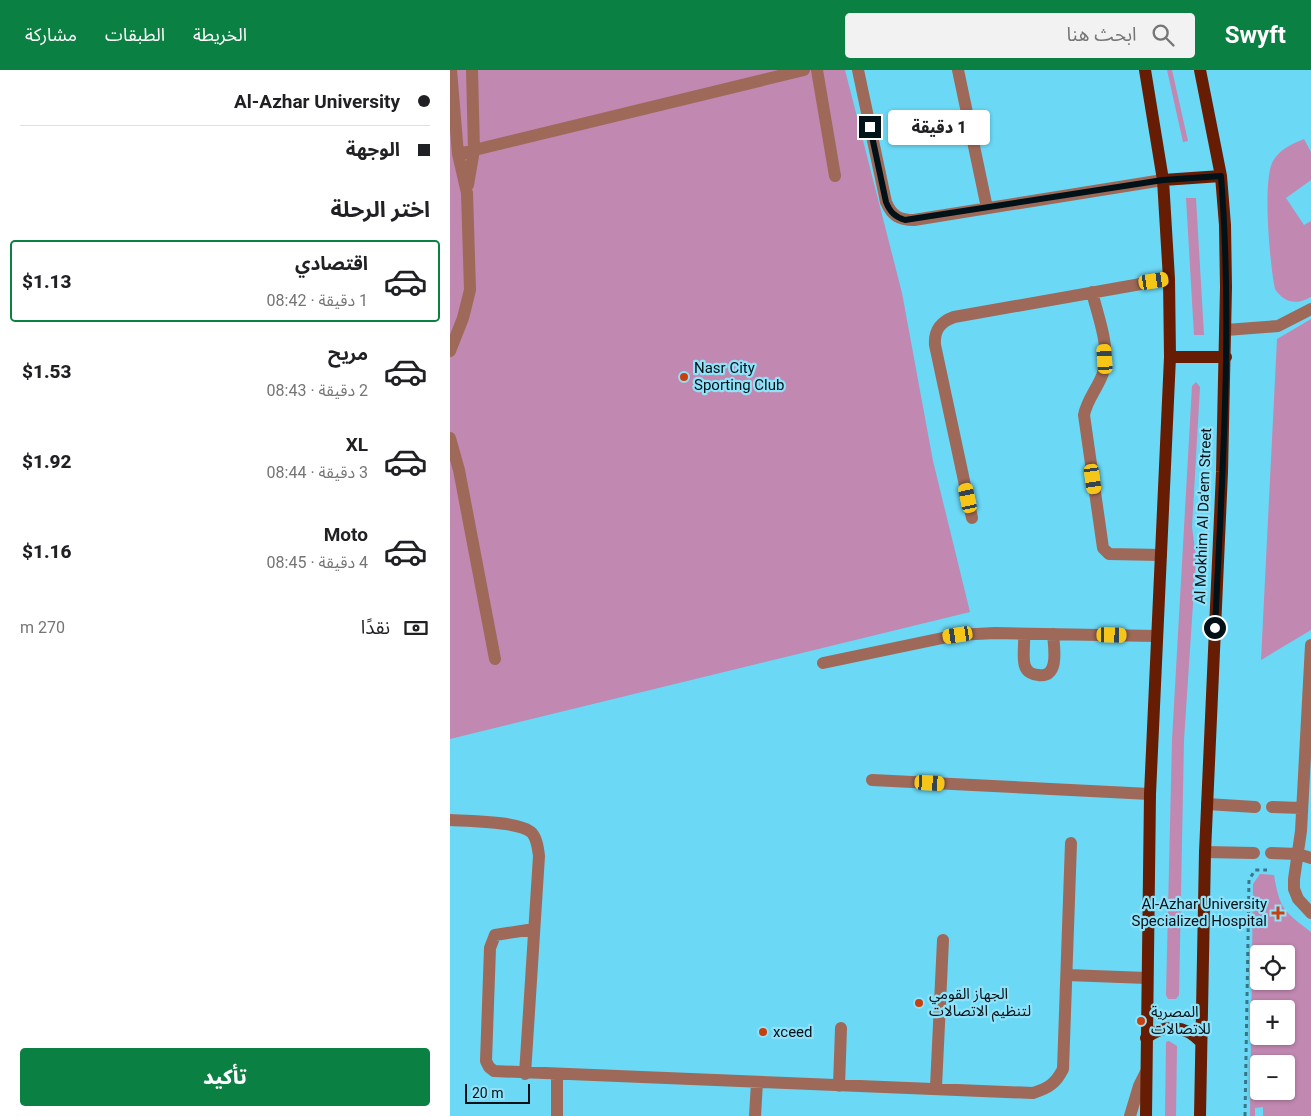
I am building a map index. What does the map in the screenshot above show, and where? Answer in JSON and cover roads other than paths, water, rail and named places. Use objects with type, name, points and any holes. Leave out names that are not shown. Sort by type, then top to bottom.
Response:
[{"type":"main road","points":[[1145,70],[1163,180],[1169,279],[1170,357],[1150,794],[1146,1116]]},
{"type":"main road","name":"Al Mokhim Al Da'em Street","points":[[1200,70],[1221,176],[1225,226],[1226,330],[1205,852],[1200,1116]]},
{"type":"main road","points":[[1163,180],[1221,176]]},
{"type":"main road","points":[[1170,357],[1226,357]]},
{"type":"main road","points":[[1146,1038],[1159,1030],[1175,1027],[1190,1032],[1201,1042]]},
{"type":"street","points":[[451,70],[458,154],[467,193]]},
{"type":"street","points":[[450,351],[463,318],[470,290],[467,193],[474,150],[472,70]]},
{"type":"street","points":[[458,154],[804,70]]},
{"type":"street","points":[[817,70],[835,176]]},
{"type":"street","points":[[858,70],[886,202],[889,211],[896,217],[905,220],[1163,180]]},
{"type":"street","points":[[958,70],[987,208]]},
{"type":"street","points":[[972,518],[935,345],[935,335],[938,326],[945,320],[954,317],[1169,279]]},
{"type":"street","points":[[1092,292],[1105,359],[1101,377],[1086,404],[1084,415],[1103,548],[1109,554],[1160,555]]},
{"type":"street","points":[[1226,330],[1278,326],[1311,309]]},
{"type":"street","points":[[450,438],[459,470],[495,658]]},
{"type":"street","points":[[1024,634],[1025,666],[1031,674],[1041,676],[1049,673],[1055,665],[1053,634]]},
{"type":"street","points":[[822,662],[958,635],[1157,636]]},
{"type":"street","points":[[1311,646],[1302,808],[1306,831],[1298,854],[1294,890],[1298,899],[1311,912]]},
{"type":"street","points":[[872,780],[1150,794]]},
{"type":"street","points":[[1207,804],[1255,806]]},
{"type":"street","points":[[1272,807],[1302,808]]},
{"type":"street","points":[[450,820],[520,826],[531,832],[537,841],[539,856],[525,1074]]},
{"type":"street","points":[[534,929],[495,935],[490,948],[486,1061],[494,1071],[525,1074],[839,1086],[936,1087],[1033,1093],[1046,1089],[1057,1081],[1063,1069],[1071,843]]},
{"type":"street","points":[[1205,852],[1254,853]]},
{"type":"street","points":[[1272,853],[1298,854],[1311,858]]},
{"type":"street","points":[[936,1087],[943,940]]},
{"type":"street","points":[[1067,975],[1147,978]]},
{"type":"street","points":[[839,1086],[841,1028]]},
{"type":"street","points":[[1130,1116],[1139,1086],[1146,1072]]},
{"type":"street","points":[[557,1075],[557,1116]]},
{"type":"street","points":[[755,1116],[757,1082]]},
{"type":"place","name":"Nasr City Sporting Club","points":[[684,377]]},
{"type":"place","name":"Al-Azhar University Specialized Hospital","points":[[1278,913]]},
{"type":"place","name":"الجهاز القومي لتنظيم الاتصالات","points":[[919,1003]]},
{"type":"place","name":"المصرية للاتصالات","points":[[1141,1021]]},
{"type":"place","name":"xceed","points":[[763,1032]]}]
